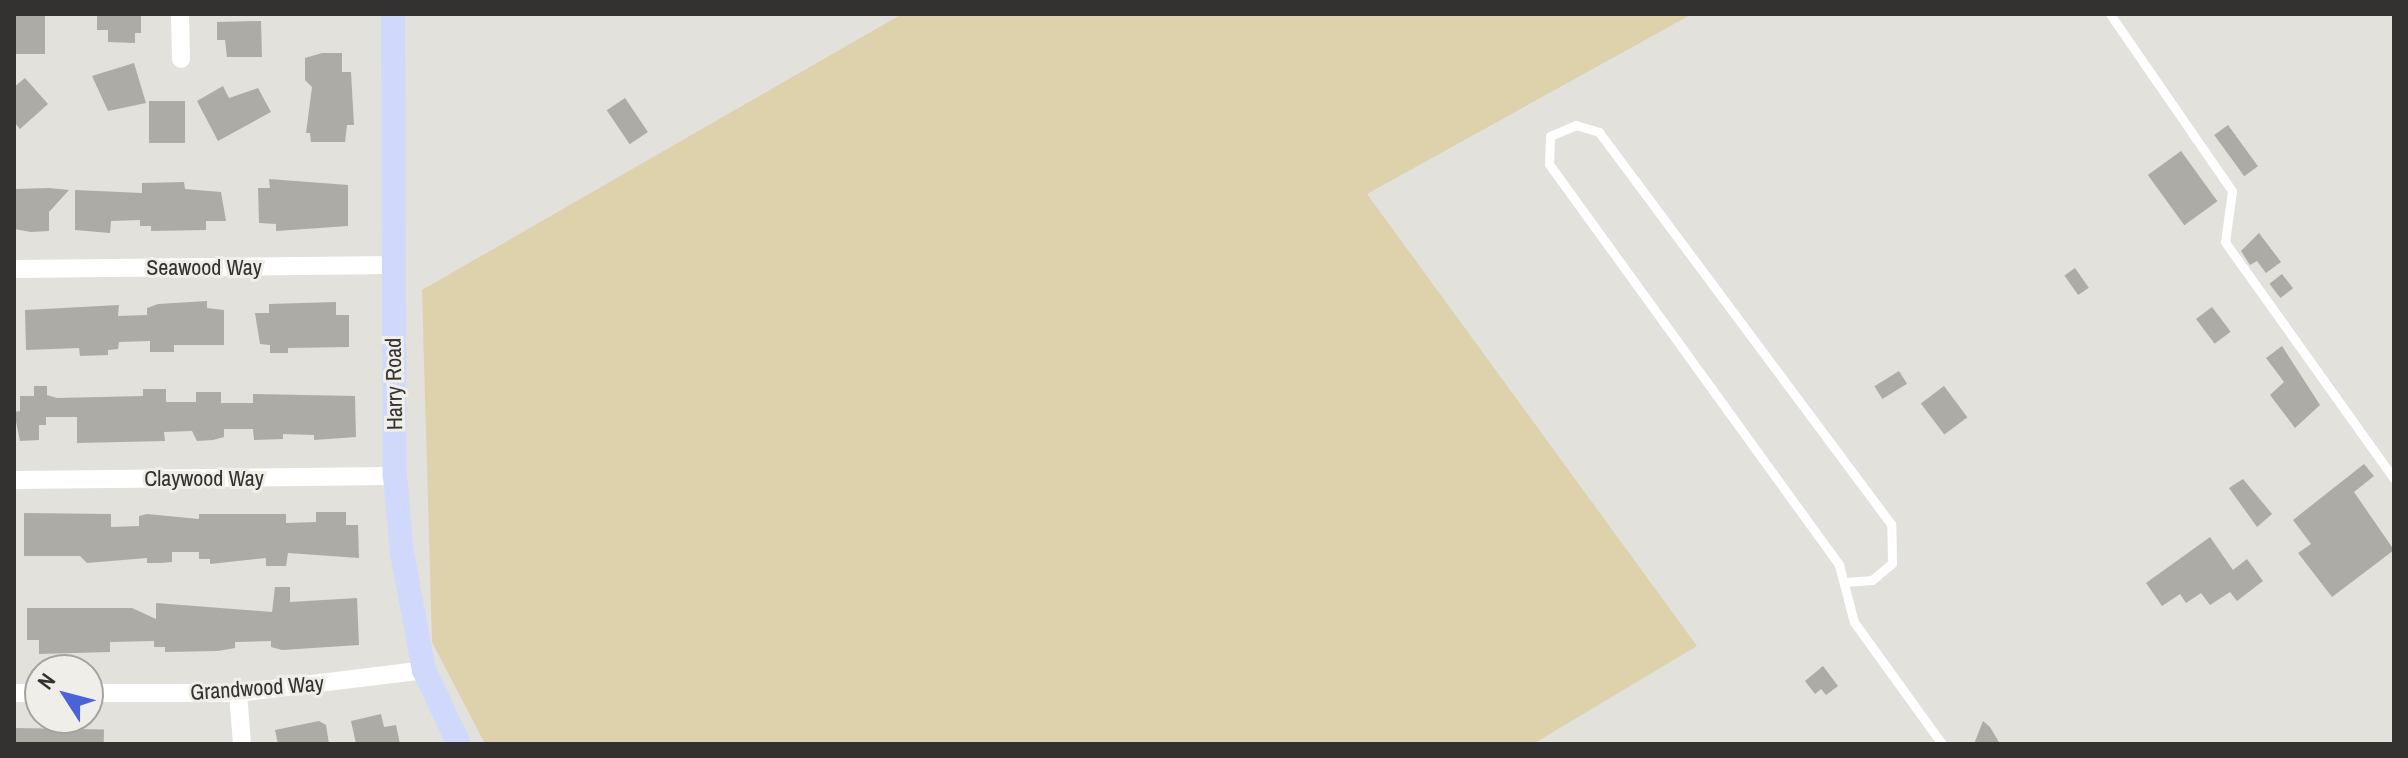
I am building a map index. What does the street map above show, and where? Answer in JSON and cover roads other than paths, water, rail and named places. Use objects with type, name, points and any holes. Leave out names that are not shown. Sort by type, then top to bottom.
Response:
[{"type":"street","points":[[180,14],[181,59]]},
{"type":"street","name":"Harry Road","points":[[393,14],[395,476],[407,601],[424,670],[459,744]]},
{"type":"street","name":"Seawood Way","points":[[14,269],[393,265]]},
{"type":"street","name":"Claywood Way","points":[[14,480],[395,476]]},
{"type":"street","name":"Grandwood Way","points":[[104,693],[238,693],[424,670]]},
{"type":"street","points":[[238,693],[242,744]]},
{"type":"lane","points":[[2110,14],[2232,191],[2225,242],[2394,479]]},
{"type":"lane","points":[[1844,582],[1872,580],[1892,563],[1891,524],[1599,132],[1576,125],[1550,136],[1549,164],[1839,565],[1854,622],[1942,744]]}]
